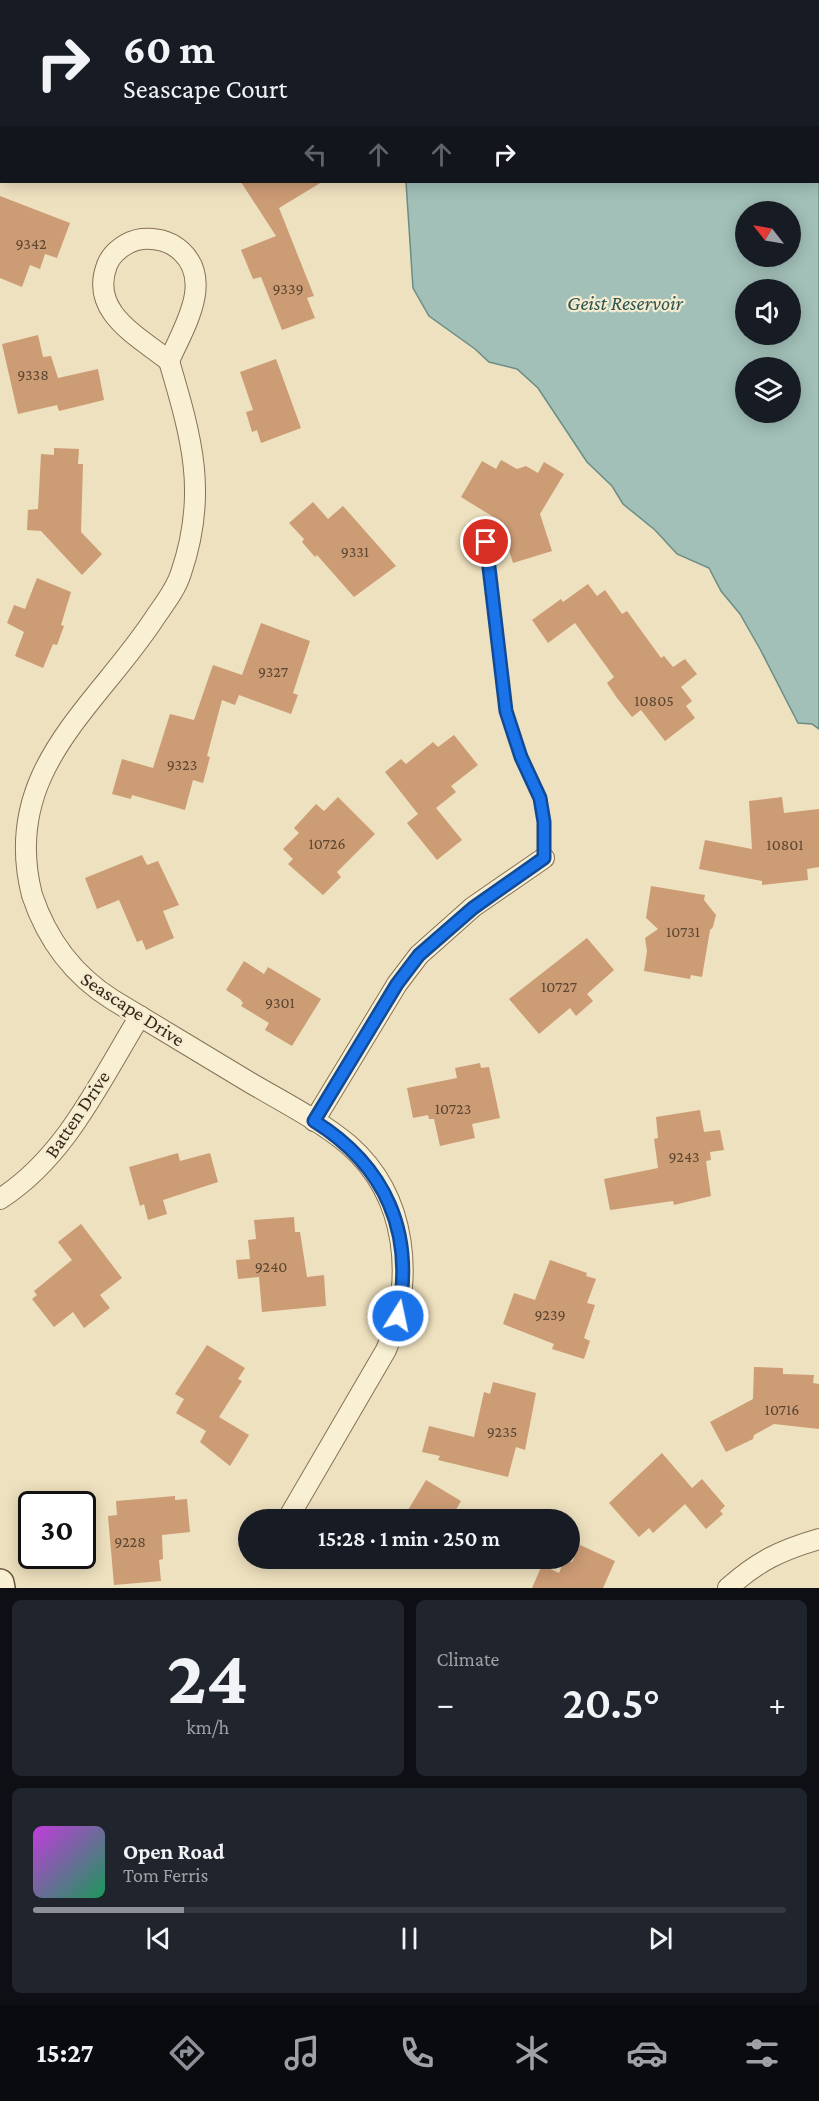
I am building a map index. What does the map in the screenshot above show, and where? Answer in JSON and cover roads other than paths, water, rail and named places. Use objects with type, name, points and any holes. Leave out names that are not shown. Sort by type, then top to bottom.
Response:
[{"type":"main road","points":[[0,1583],[2,1588]]},
{"type":"street","points":[[155,239],[176,247],[186,256],[195,275],[193,304],[169,361],[116,319],[102,295],[104,271],[110,258],[124,245],[136,240],[155,239]]},
{"type":"street","name":"Seascape Drive","points":[[169,361],[193,447],[196,470],[193,528],[188,550],[166,604],[146,633],[58,737],[46,757],[32,789],[24,834],[27,880],[37,913],[48,934],[68,963],[84,979],[140,1016],[314,1121],[358,1154],[385,1192],[398,1224],[404,1282],[398,1316],[386,1350],[293,1509]]},
{"type":"street","points":[[314,1121],[390,994],[419,955],[473,908],[544,858]]},
{"type":"street","name":"Batten Drive","points":[[0,1198],[42,1165],[65,1137],[140,1016]]},
{"type":"street","points":[[728,1588],[755,1565],[785,1548],[819,1539]]},
{"type":"lane","points":[[486,542],[506,711],[521,757],[540,798],[544,822],[544,858]]},
{"type":"water","name":"Geist Reservoir","points":[[406,183],[819,183],[819,729],[812,724],[798,723],[740,614],[721,591],[709,568],[677,554],[655,530],[623,504],[612,486],[587,462],[538,388],[517,369],[489,362],[429,316],[413,288]]}]
